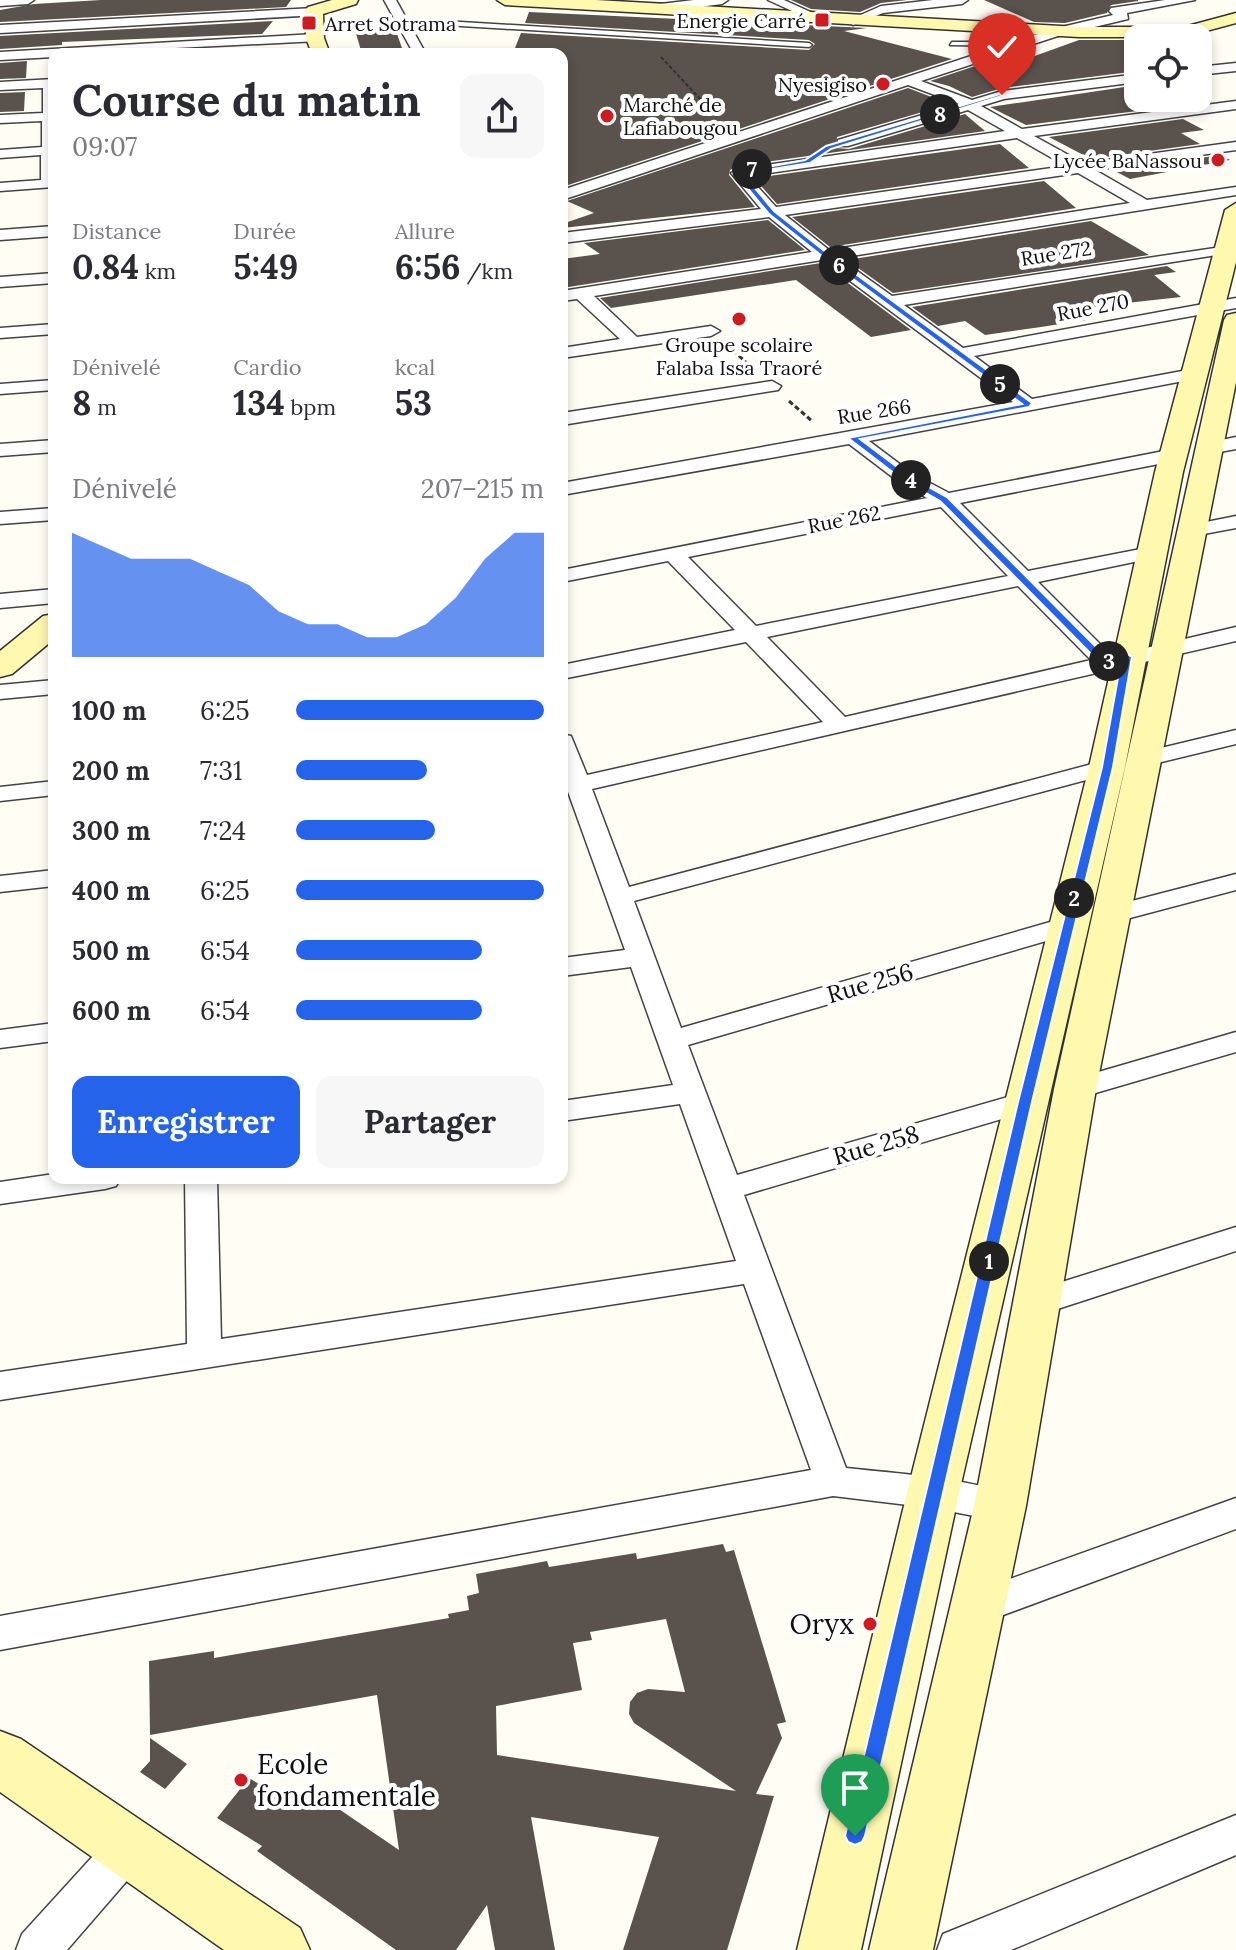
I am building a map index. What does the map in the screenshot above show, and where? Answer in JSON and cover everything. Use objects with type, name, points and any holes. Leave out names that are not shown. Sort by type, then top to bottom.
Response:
[{"type":"street","points":[[0,2],[28,0]]},
{"type":"street","points":[[390,0],[416,48]]},
{"type":"street","points":[[505,0],[1057,32],[1220,32],[1236,18]]},
{"type":"street","points":[[652,9],[722,0]]},
{"type":"street","points":[[774,0],[820,19]]},
{"type":"street","points":[[853,21],[881,10],[962,0]]},
{"type":"street","points":[[568,193],[1019,44],[1124,16],[1115,11],[1189,0]]},
{"type":"street","points":[[108,48],[313,21],[347,1]]},
{"type":"street","points":[[0,29],[313,21]]},
{"type":"street","points":[[72,48],[83,25]]},
{"type":"street","points":[[0,56],[48,54]]},
{"type":"street","points":[[1212,70],[1236,67]]},
{"type":"street","points":[[807,161],[828,147],[1002,95],[1124,80]]},
{"type":"street","points":[[908,81],[958,97],[1143,204]]},
{"type":"street","points":[[0,86],[48,83]]},
{"type":"street","points":[[1029,405],[824,254],[772,212],[738,173],[807,161],[1236,105]]},
{"type":"street","points":[[0,119],[48,116]]},
{"type":"street","points":[[568,237],[772,212],[1236,146]]},
{"type":"street","points":[[0,154],[48,150]]},
{"type":"street","points":[[0,187],[48,184]]},
{"type":"street","points":[[568,295],[1236,191]]},
{"type":"street","points":[[568,227],[597,233]]},
{"type":"street","points":[[1133,656],[1193,530],[1228,310],[1233,229]]},
{"type":"street","name":"Rue 272","points":[[889,302],[1233,229]]},
{"type":"street","points":[[0,235],[48,231]]},
{"type":"street","points":[[0,282],[48,278]]},
{"type":"street","points":[[581,293],[634,343]]},
{"type":"street","name":"Rue 270","points":[[959,354],[1228,310]]},
{"type":"street","points":[[0,333],[48,329]]},
{"type":"street","points":[[568,352],[711,331]]},
{"type":"street","name":"Rue 266","points":[[568,488],[1218,369]]},
{"type":"street","points":[[0,389],[48,385]]},
{"type":"street","points":[[568,418],[772,386]]},
{"type":"street","points":[[853,438],[906,478],[944,499],[1022,578],[1133,656]]},
{"type":"street","points":[[0,450],[48,446]]},
{"type":"street","points":[[901,1950],[1000,1506],[1075,1089],[1111,915],[1133,656],[1151,553],[1206,448]]},
{"type":"street","name":"Rue 262","points":[[568,575],[1206,448]]},
{"type":"street","points":[[0,518],[48,514]]},
{"type":"street","points":[[1193,530],[1236,522]]},
{"type":"street","points":[[568,671],[1151,553]]},
{"type":"street","points":[[673,554],[839,724]]},
{"type":"street","points":[[0,601],[48,597]]},
{"type":"street","points":[[0,667],[48,628]]},
{"type":"street","points":[[578,785],[1236,634]]},
{"type":"street","points":[[0,692],[48,688]]},
{"type":"street","points":[[620,897],[1126,763],[1236,737]]},
{"type":"street","points":[[568,758],[578,785],[576,817],[620,897],[833,1481]]},
{"type":"street","points":[[829,1950],[1067,926],[1126,763]]},
{"type":"street","points":[[0,794],[48,789]]},
{"type":"street","points":[[0,884],[48,879]]},
{"type":"street","points":[[1111,915],[1236,882]]},
{"type":"street","name":"Rue 256","points":[[672,1040],[1067,926]]},
{"type":"street","points":[[568,966],[641,957]]},
{"type":"street","points":[[0,1039],[48,1033]]},
{"type":"street","points":[[1075,1089],[1236,1042]]},
{"type":"street","points":[[568,1110],[691,1092]]},
{"type":"street","name":"Rue 258","points":[[726,1189],[1025,1102]]},
{"type":"street","points":[[0,1193],[63,1184]]},
{"type":"street","points":[[201,1184],[204,1355]]},
{"type":"street","points":[[1036,1303],[1236,1239]]},
{"type":"street","points":[[0,1386],[756,1270]]},
{"type":"street","points":[[0,1633],[833,1481],[933,1493],[1000,1506]]},
{"type":"street","points":[[979,1607],[1236,1513]]},
{"type":"street","points":[[0,1758],[278,1950]]},
{"type":"street","points":[[959,1950],[1236,1835]]},
{"type":"street","points":[[38,1950],[129,1847]]},
{"type":"lane","points":[[313,21],[400,22],[809,45]]},
{"type":"lane","points":[[1000,29],[1019,44]]},
{"type":"lane","points":[[952,44],[1019,44]]},
{"type":"path","points":[[655,50],[701,100]]},
{"type":"building","points":[[101,0],[291,0],[286,7],[0,22],[0,10],[34,4]]},
{"type":"building","points":[[791,0],[907,0],[881,3],[860,12],[811,9]]},
{"type":"building","points":[[984,0],[1138,1],[1111,5],[1107,13],[1065,23],[1034,22]]},
{"type":"building","points":[[529,12],[867,28],[844,31],[952,59],[568,185],[568,48],[515,48],[521,33],[809,50],[815,44],[809,40],[525,23]]},
{"type":"building","points":[[273,21],[262,34],[62,42],[62,45],[0,49],[0,36]]},
{"type":"building","points":[[395,28],[402,48],[360,48],[355,30]]},
{"type":"building","points":[[1079,40],[1124,40],[1124,73],[1002,88],[972,97],[930,81],[978,65],[996,70]]},
{"type":"building","points":[[27,61],[26,78],[0,79],[0,63]]},
{"type":"building","points":[[1124,87],[1124,112],[1129,112],[1026,125],[990,107]]},
{"type":"building","points":[[908,88],[950,104],[837,137],[836,148],[849,149],[965,114],[985,131],[738,166],[730,170],[729,175],[755,207],[568,227],[568,222],[594,213],[568,201]]},
{"type":"building","points":[[25,92],[24,111],[0,112],[0,93]]},
{"type":"building","points":[[1183,119],[1204,130],[1181,133],[1200,144],[1091,159],[1049,137]]},
{"type":"building","points":[[1000,144],[1029,168],[777,204],[754,178]]},
{"type":"building","points":[[1221,155],[1230,160],[1130,179],[1113,170]]},
{"type":"building","points":[[1044,181],[1076,208],[830,247],[792,217]]},
{"type":"building","points":[[768,220],[805,250],[568,287],[568,258],[600,254],[584,243]]},
{"type":"building","points":[[1091,221],[1149,255],[893,293],[847,260]]},
{"type":"building","points":[[821,263],[911,330],[871,337],[796,280],[611,308],[600,298]]},
{"type":"building","points":[[1167,266],[1176,272],[1154,275],[1181,297],[1090,307],[1097,312],[1078,314],[1086,320],[985,335],[965,321],[938,326],[912,307]]},
{"type":"building","points":[[723,1544],[726,1552],[734,1550],[786,1722],[777,1724],[782,1738],[756,1794],[774,1796],[727,1950],[623,1950],[659,1837],[531,1817],[555,1950],[495,1950],[487,1905],[456,1950],[396,1950],[257,1851],[262,1846],[217,1818],[249,1778],[296,1807],[311,1790],[399,1850],[377,1695],[150,1735],[149,1661],[214,1651],[214,1658],[449,1618],[448,1614],[469,1610],[467,1596],[479,1593],[476,1574],[547,1561],[549,1567],[636,1553],[637,1559]],"holes":[[[666,1619],[685,1692],[648,1689],[637,1693],[630,1702],[629,1714],[634,1723],[736,1791],[497,1755],[496,1706],[582,1690],[573,1643],[592,1640],[590,1632]]]},
{"type":"building","points":[[150,1738],[187,1764],[165,1789],[140,1772],[150,1761]]},
{"type":"place","name":"Energie Carré","points":[[822,20]]},
{"type":"place","name":"Arret Sotrama","points":[[309,23]]},
{"type":"place","name":"Nyesigiso","points":[[883,84]]},
{"type":"place","name":"Marché de Lafiabougou","points":[[607,116]]},
{"type":"place","name":"Lycée BaNassou","points":[[1218,160]]},
{"type":"place","name":"Groupe scolaire Falaba Issa Traoré","points":[[739,319]]},
{"type":"place","name":"Oryx","points":[[870,1624]]},
{"type":"place","name":"Ecole fondamentale","points":[[241,1780]]},
{"type":"route","points":[[855,1836],[1025,1102],[1107,767],[1127,657],[1105,662],[944,499],[906,478],[853,438],[1029,405],[824,254],[772,212],[738,173],[807,161],[828,147],[1002,95]]}]
